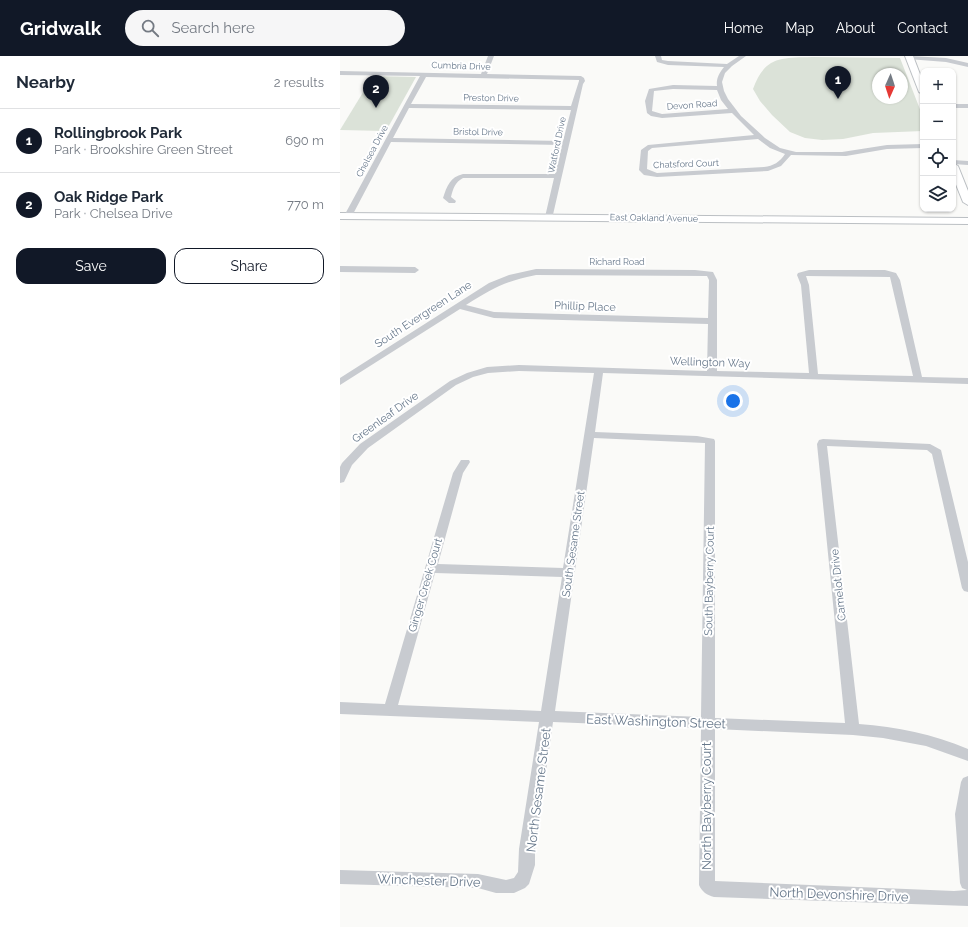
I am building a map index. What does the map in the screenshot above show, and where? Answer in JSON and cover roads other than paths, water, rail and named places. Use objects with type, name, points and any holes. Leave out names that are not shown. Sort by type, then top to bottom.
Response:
[{"type":"main road","points":[[909,57],[920,84]]},
{"type":"main road","points":[[956,173],[968,202]]},
{"type":"main road","name":"East Oakland Avenue","points":[[344,216],[968,221]]},
{"type":"street","points":[[483,76],[491,56]]},
{"type":"street","points":[[658,56],[659,61],[665,63],[729,66]]},
{"type":"street","points":[[744,56],[729,66],[720,80],[720,94],[733,111],[771,147],[789,153],[844,154],[888,147],[920,146]]},
{"type":"street","points":[[909,57],[949,58],[968,65]]},
{"type":"street","name":"Cumbria Drive","points":[[340,73],[581,78]]},
{"type":"street","name":"Chelsea Drive","points":[[344,216],[389,140],[424,74]]},
{"type":"street","name":"Watford Drive","points":[[549,217],[574,108],[582,81],[581,78]]},
{"type":"street","name":"Devon Road","points":[[719,88],[653,89],[650,93],[648,112],[653,115],[662,116],[733,111]]},
{"type":"street","name":"Preston Drive","points":[[407,106],[574,108]]},
{"type":"street","points":[[956,106],[968,106]]},
{"type":"street","name":"Chatsford Court","points":[[760,137],[650,146],[645,150],[643,170],[647,173],[657,175],[764,169],[783,163],[789,153]]},
{"type":"street","name":"Bristol Drive","points":[[389,140],[566,143]]},
{"type":"street","points":[[956,162],[968,163]]},
{"type":"street","points":[[452,201],[447,198],[452,182],[459,177],[559,176]]},
{"type":"street","points":[[340,269],[415,270]]},
{"type":"street","name":"Richard Road","points":[[523,274],[553,272],[710,274],[713,280],[713,321]]},
{"type":"street","points":[[814,376],[805,285],[802,275],[809,273],[885,273],[893,275],[896,280],[918,379]]},
{"type":"street","name":"South Evergreen Lane","points":[[340,382],[498,282],[523,274]]},
{"type":"street","name":"Phillip Place","points":[[459,306],[476,312],[494,315],[713,321]]},
{"type":"street","points":[[712,374],[713,321]]},
{"type":"street","name":"Wellington Way","points":[[453,383],[470,375],[496,369],[519,368],[968,381]]},
{"type":"street","name":"South Sesame Street","points":[[547,717],[600,370]]},
{"type":"street","name":"Greenleaf Drive","points":[[340,479],[347,463],[364,446],[453,383]]},
{"type":"street","name":"South Bayberry Court","points":[[590,435],[709,440],[711,445],[707,723]]},
{"type":"street","name":"Camelot Drive","points":[[853,729],[822,444],[823,442],[934,449],[937,452],[968,588]]},
{"type":"street","name":"Ginger Creek Court","points":[[390,710],[458,473],[465,462]]},
{"type":"street","points":[[430,568],[569,574]]},
{"type":"street","name":"East Washington Street","points":[[340,708],[882,731],[922,738],[946,745],[968,755]]},
{"type":"street","name":"North Sesame Street","points":[[518,884],[525,876],[529,866],[527,849],[547,717]]},
{"type":"street","name":"North Bayberry Court","points":[[707,723],[706,876],[707,885],[709,888]]},
{"type":"street","points":[[968,782],[962,814],[968,883]]},
{"type":"street","name":"Winchester Drive","points":[[340,877],[478,881],[496,886],[507,887],[518,884]]},
{"type":"street","name":"North Devonshire Drive","points":[[709,888],[714,890],[954,899],[966,899],[968,897]]},
{"type":"place","name":"Rollingbrook Park","points":[[838,99]]},
{"type":"place","name":"Oak Ridge Park","points":[[376,108]]}]
